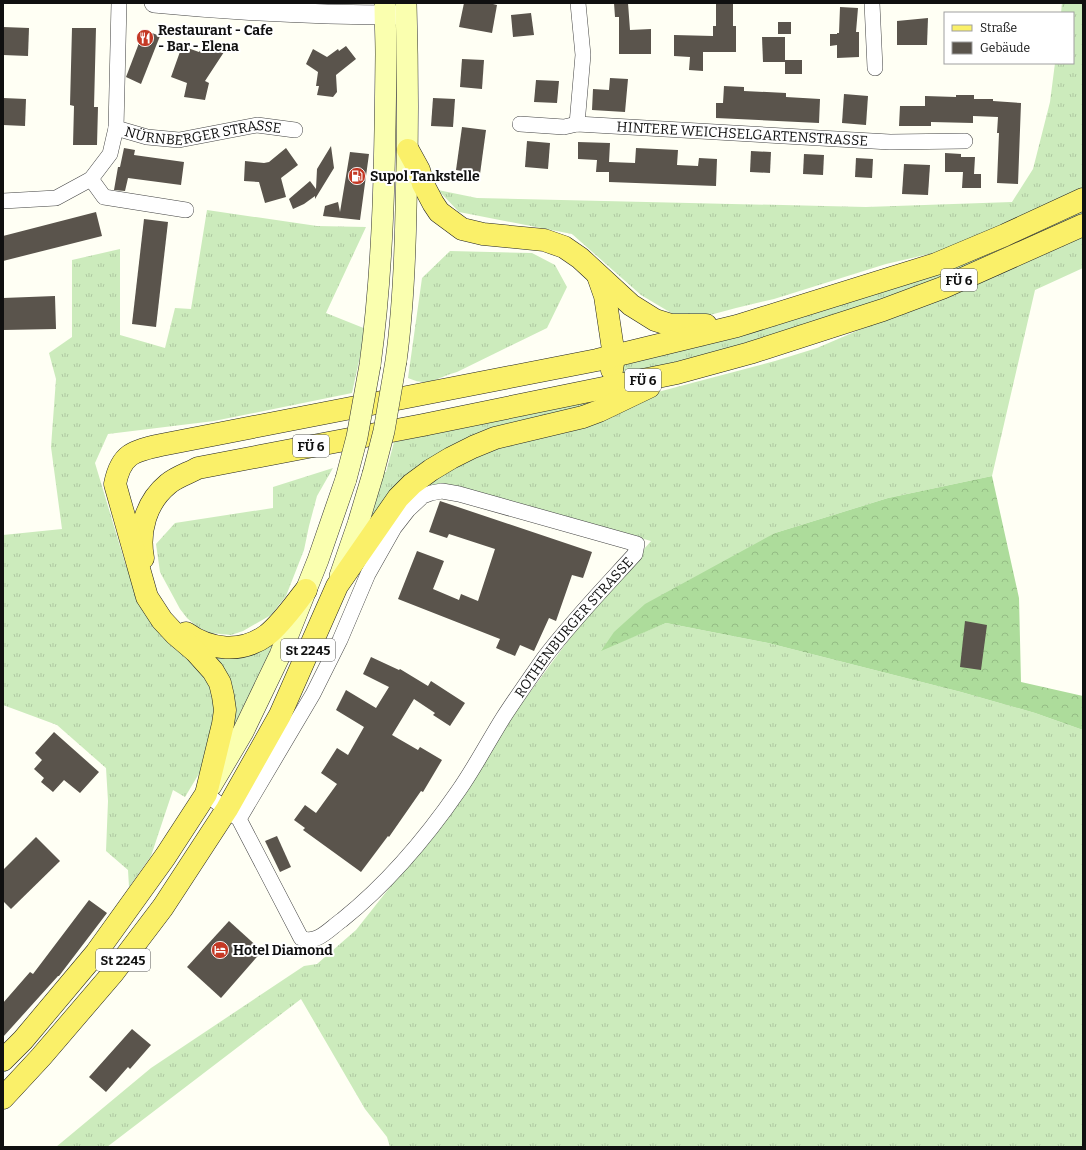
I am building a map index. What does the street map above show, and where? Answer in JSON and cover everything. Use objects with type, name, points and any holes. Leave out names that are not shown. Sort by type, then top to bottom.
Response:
[{"type":"main road","name":"St 2245","points":[[3,1060],[23,1040],[96,953],[165,857],[206,794],[242,732],[280,655],[332,520],[346,479],[357,437],[370,365],[378,297],[385,127],[385,9]]},
{"type":"main road","name":"ROTHENBURGER STRASSE","points":[[3,1098],[41,1057],[113,972],[233,814],[280,715],[337,586],[373,474],[385,424],[402,323],[408,150],[406,9]]},
{"type":"main road","points":[[408,150],[423,184],[436,207],[448,219],[462,229],[483,234],[529,238],[553,243],[574,252],[631,305],[655,320],[671,325],[737,326]]},
{"type":"main road","name":"FÜ 6","points":[[206,794],[223,724],[224,696],[220,683],[205,661],[166,625],[146,597],[115,484],[120,466],[130,454],[139,450],[597,360],[737,326],[936,264],[1005,235],[1083,199]]},
{"type":"main road","name":"FÜ 6","points":[[306,590],[277,625],[267,635],[255,642],[231,648],[217,648],[194,639],[173,621],[156,598],[150,584],[143,556],[141,540],[146,516],[157,494],[169,483],[198,468],[423,425],[677,373],[756,351],[883,310],[942,288],[1083,225]]},
{"type":"main road","points":[[598,275],[606,296],[614,356],[608,387]]},
{"type":"main road","points":[[337,586],[398,498],[412,484],[451,458],[495,438],[599,412],[677,373]]},
{"type":"street","name":"NÜRNBERGER STRASSE","points":[[119,3],[116,128],[147,137],[179,140],[257,125],[295,130]]},
{"type":"street","points":[[154,3],[209,6],[406,9]]},
{"type":"street","points":[[577,124],[583,55],[578,3]]},
{"type":"street","points":[[872,3],[875,68]]},
{"type":"street","name":"HINTERE WEICHSELGARTENSTRASSE","points":[[520,124],[564,127],[577,124],[890,142],[965,141]]},
{"type":"street","points":[[3,201],[56,198],[91,179],[110,154],[116,128]]},
{"type":"street","points":[[91,179],[104,197],[186,210]]},
{"type":"street","name":"ROTHENBURGER STRASSE","points":[[206,794],[233,814],[301,938],[308,941],[317,939],[357,908],[379,887],[400,866],[437,821],[478,761],[521,690],[571,624],[635,554],[637,544],[459,494],[442,491],[423,496],[408,510],[394,528],[382,548],[368,574],[340,640],[312,694],[233,814]]},
{"type":"green space","points":[[1062,3],[1083,3],[1083,190],[942,251],[886,264],[774,299],[710,315],[678,317],[641,295],[572,234],[459,212],[438,190],[477,198],[866,207],[1012,202],[1033,169],[1050,102],[1055,64],[1074,64],[1074,12],[1061,12]]},
{"type":"green space","points":[[1083,208],[1083,217],[964,271],[791,331],[623,376],[618,365]]},
{"type":"green space","points":[[207,210],[317,226],[366,227],[326,313],[366,329],[352,393],[214,421],[108,434],[95,463],[126,566],[155,617],[215,686],[212,752],[185,797],[173,790],[151,856],[129,887],[128,870],[106,851],[108,801],[106,768],[57,725],[3,705],[3,535],[62,529],[51,447],[56,379],[49,353],[72,337],[72,260],[120,249],[120,335],[165,348],[175,308],[191,309]]},
{"type":"green space","points":[[1083,234],[1083,268],[1035,290],[992,476],[888,498],[775,533],[601,650],[666,623],[768,643],[961,692],[1035,713],[1083,730],[1083,1147],[390,1147],[387,1137],[365,1109],[301,999],[107,1147],[56,1147],[151,1068],[304,966],[317,964],[356,930],[451,810],[522,703],[590,611],[651,541],[442,484],[429,488],[426,480],[456,460],[654,393],[775,361],[817,348]]},
{"type":"green space","points":[[450,251],[532,253],[555,265],[567,287],[547,328],[457,372],[433,381],[416,381],[408,378],[422,278]]},
{"type":"green space","points":[[605,398],[605,400],[495,433],[366,533],[383,472],[386,472],[394,442]]},
{"type":"green space","points":[[333,468],[317,496],[304,550],[286,596],[271,615],[243,631],[231,635],[210,633],[196,626],[187,618],[180,609],[160,572],[156,544],[175,523],[273,508],[273,487]]},
{"type":"green space","points":[[992,476],[1019,598],[1021,682],[1083,696],[1083,730],[1035,713],[961,692],[768,643],[666,623],[601,651],[614,632],[645,604],[775,533],[888,498]]},
{"type":"green space","points":[[276,637],[272,649],[231,732],[207,652]]},
{"type":"building","points":[[464,3],[489,3],[497,5],[492,33],[459,27]]},
{"type":"building","points":[[614,3],[628,3],[630,30],[651,29],[651,54],[619,54],[619,17],[615,17]]},
{"type":"building","points":[[716,3],[733,3],[733,26],[736,26],[736,52],[703,52],[703,71],[689,70],[690,57],[674,56],[674,35],[713,36],[713,26],[716,26]]},
{"type":"building","points":[[840,7],[858,8],[856,32],[859,32],[859,57],[837,58],[837,45],[830,46],[830,34],[839,33]]},
{"type":"building","points":[[531,13],[534,35],[513,37],[511,15]]},
{"type":"building","points":[[928,18],[927,45],[897,45],[897,21]]},
{"type":"building","points":[[778,22],[791,22],[791,34],[778,34]]},
{"type":"building","points":[[3,27],[29,28],[28,56],[3,55]]},
{"type":"building","points":[[72,28],[96,28],[94,107],[98,107],[97,145],[73,145],[74,106],[70,105]]},
{"type":"building","points":[[144,30],[160,36],[141,84],[126,77]]},
{"type":"building","points":[[762,37],[785,37],[785,62],[763,62]]},
{"type":"building","points":[[207,41],[224,52],[205,81],[209,83],[205,100],[184,97],[187,83],[171,77],[182,46],[199,52]]},
{"type":"building","points":[[346,46],[356,59],[336,75],[337,92],[333,97],[317,95],[319,86],[316,86],[318,72],[306,64],[313,49],[327,57],[338,49],[339,51]]},
{"type":"building","points":[[462,59],[484,60],[482,89],[460,87]]},
{"type":"building","points":[[785,60],[802,60],[802,74],[785,74]]},
{"type":"building","points":[[610,78],[628,79],[625,112],[592,110],[593,89],[609,90]]},
{"type":"building","points":[[536,80],[559,81],[557,103],[534,102]]},
{"type":"building","points":[[724,86],[744,87],[744,91],[786,93],[786,97],[820,99],[819,123],[716,118],[716,103],[723,103]]},
{"type":"building","points":[[844,94],[868,96],[866,125],[842,123]]},
{"type":"building","points":[[956,95],[974,95],[974,99],[993,99],[993,101],[1021,103],[1018,184],[997,183],[999,133],[997,133],[998,117],[973,116],[973,123],[931,122],[931,126],[899,126],[900,106],[925,106],[925,96],[956,97]]},
{"type":"building","points":[[3,98],[26,99],[25,126],[3,125]]},
{"type":"building","points":[[433,98],[455,99],[453,127],[431,126]]},
{"type":"building","points":[[462,127],[486,130],[480,174],[456,170]]},
{"type":"building","points":[[527,141],[550,143],[548,169],[525,167]]},
{"type":"building","points":[[578,142],[610,143],[609,162],[635,163],[636,148],[678,150],[677,165],[698,166],[699,158],[717,159],[716,186],[609,182],[609,172],[596,172],[597,160],[578,159]]},
{"type":"building","points":[[331,146],[334,168],[315,199],[315,196],[304,204],[293,209],[289,199],[310,181],[316,189],[317,169]]},
{"type":"building","points":[[124,148],[135,150],[134,155],[184,162],[181,185],[128,178],[125,191],[114,190],[118,167],[120,167]]},
{"type":"building","points":[[286,148],[298,165],[281,178],[286,197],[265,203],[259,182],[244,181],[245,161],[264,163],[269,162]]},
{"type":"building","points":[[751,151],[771,152],[770,173],[750,172]]},
{"type":"building","points":[[350,152],[369,154],[360,220],[323,216],[325,206],[338,202],[340,212]]},
{"type":"building","points":[[945,153],[961,154],[961,157],[975,157],[974,174],[981,174],[981,188],[962,188],[963,172],[945,172]]},
{"type":"building","points":[[804,154],[824,155],[823,175],[803,174]]},
{"type":"building","points":[[856,158],[873,159],[872,178],[855,177]]},
{"type":"building","points":[[904,164],[930,165],[928,195],[902,194]]},
{"type":"building","points":[[96,212],[102,236],[3,261],[3,236]]},
{"type":"building","points":[[144,219],[168,222],[156,327],[132,324]]},
{"type":"building","points":[[55,296],[56,329],[3,330],[3,298]]},
{"type":"building","points":[[440,501],[592,552],[583,578],[572,575],[556,621],[549,618],[534,651],[520,645],[515,656],[496,648],[500,639],[398,599],[417,551],[444,561],[433,589],[459,600],[461,594],[478,601],[495,549],[449,534],[447,538],[429,532]]},
{"type":"building","points":[[965,621],[987,625],[981,670],[960,667]]},
{"type":"building","points":[[371,657],[399,670],[400,669],[428,686],[431,681],[465,703],[450,726],[433,715],[435,713],[414,699],[392,735],[418,750],[420,747],[442,760],[423,792],[421,791],[389,837],[388,836],[361,872],[303,830],[305,828],[294,820],[305,805],[316,813],[337,784],[321,773],[337,748],[348,755],[364,727],[336,710],[346,690],[376,708],[389,687],[363,674]]},
{"type":"building","points":[[54,732],[99,772],[80,793],[64,780],[53,792],[41,782],[44,778],[34,769],[42,760],[35,753]]},
{"type":"building","points":[[277,836],[291,867],[280,872],[265,841]]},
{"type":"building","points":[[36,837],[60,861],[11,909],[3,901],[3,870]]},
{"type":"building","points":[[89,900],[107,913],[59,976],[3,1037],[3,1003],[30,972],[33,974]]},
{"type":"building","points":[[229,921],[262,951],[221,998],[187,967]]},
{"type":"building","points":[[132,1029],[151,1045],[130,1069],[128,1067],[106,1092],[89,1077]]},
{"type":"place","name":"Restaurant - Cafe - Bar - Elena","points":[[145,38]]},
{"type":"place","name":"Supol Tankstelle","points":[[357,176]]},
{"type":"place","name":"Hotel Diamond","points":[[220,950]]}]
